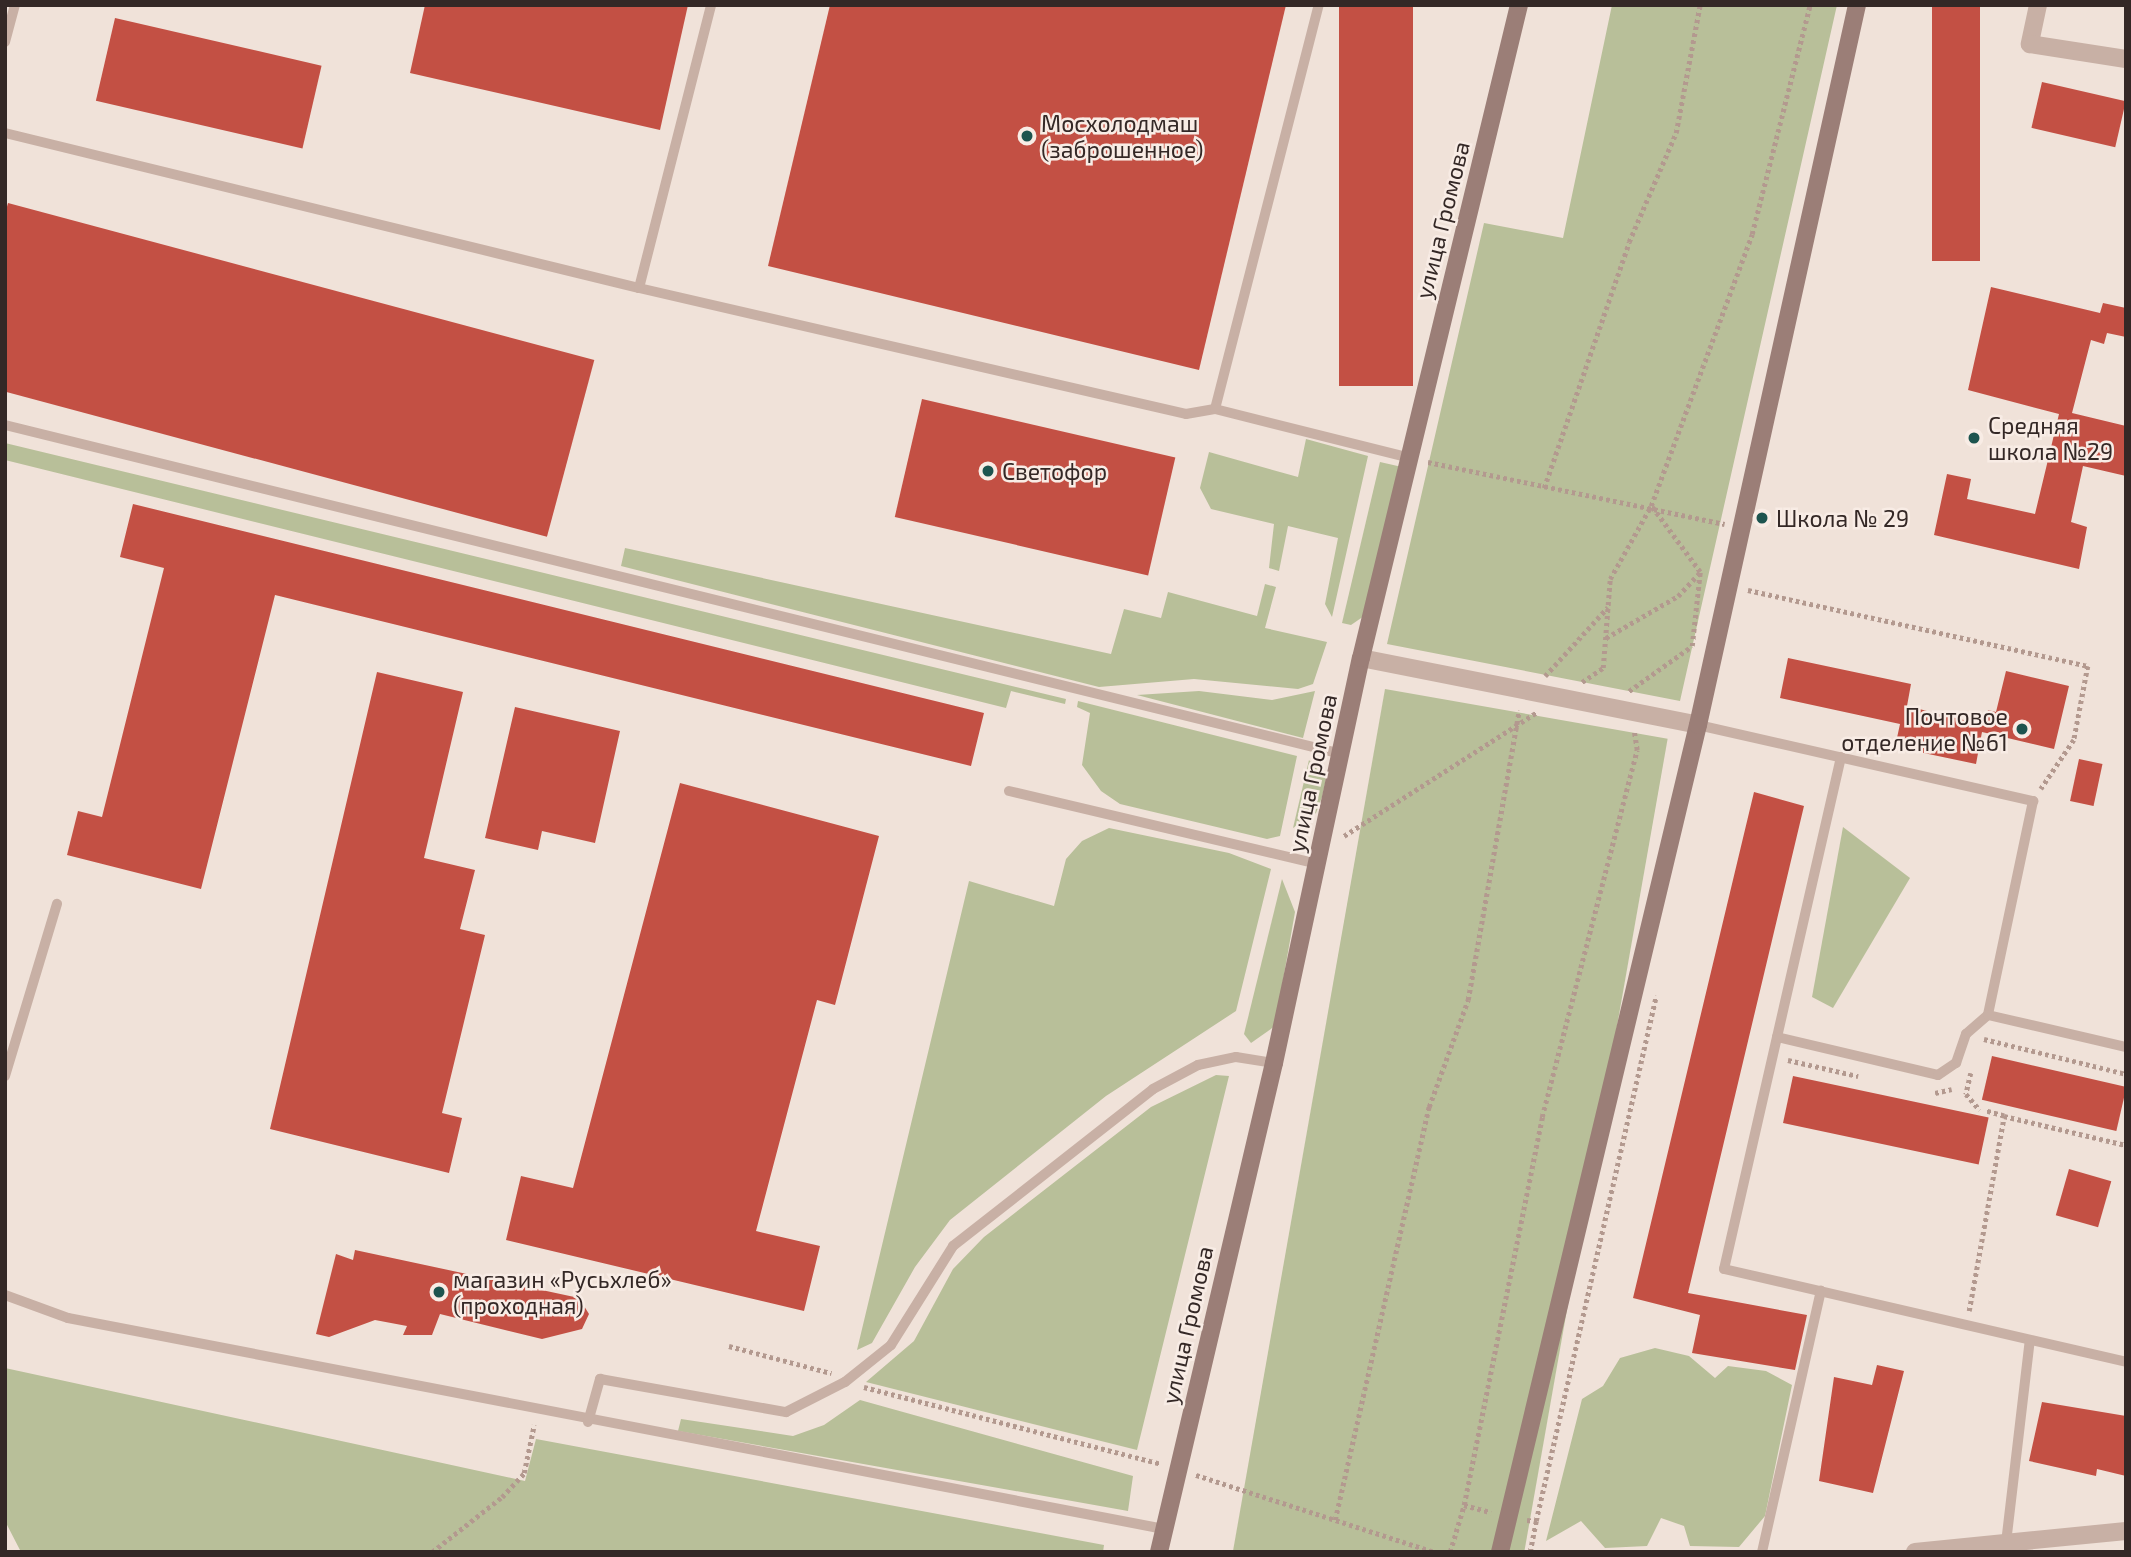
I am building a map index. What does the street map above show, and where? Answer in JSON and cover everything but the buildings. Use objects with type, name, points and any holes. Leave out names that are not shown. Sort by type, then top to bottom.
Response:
[{"type":"street","name":"улица Громова","points":[[1159,1552],[1274,1063],[1361,658],[1519,5]]},
{"type":"street","points":[[1500,1552],[1698,725],[1857,5]]},
{"type":"street","points":[[2038,5],[2031,44],[2126,59]]},
{"type":"street","points":[[1361,658],[1698,725]]},
{"type":"street","points":[[1915,1552],[2126,1531]]},
{"type":"lane","points":[[5,42],[15,5]]},
{"type":"lane","points":[[639,288],[710,5]]},
{"type":"lane","points":[[1214,409],[1319,5]]},
{"type":"lane","points":[[5,133],[639,288],[1186,414],[1214,409],[1410,458]]},
{"type":"lane","points":[[5,425],[1341,754]]},
{"type":"lane","points":[[1698,725],[2033,801],[1988,1015],[1966,1034],[1956,1063],[1938,1074],[1777,1037]]},
{"type":"lane","points":[[1840,757],[1724,1269],[2126,1362]]},
{"type":"lane","points":[[1009,791],[1319,858]]},
{"type":"lane","points":[[5,1076],[57,904]]},
{"type":"lane","points":[[1988,1015],[2126,1047]]},
{"type":"lane","points":[[589,1422],[600,1378],[786,1412],[845,1382],[891,1345],[953,1247],[1153,1089],[1198,1065],[1236,1056],[1274,1063]]},
{"type":"lane","points":[[1762,1552],[1821,1291]]},
{"type":"lane","points":[[5,1295],[68,1318],[589,1422],[1164,1530]]},
{"type":"lane","points":[[2006,1543],[2030,1340]]},
{"type":"path","points":[[1544,488],[1629,242],[1676,133],[1700,5]]},
{"type":"path","points":[[1319,858],[1603,668],[1610,579],[1651,506],[1752,234],[1810,5]]},
{"type":"path","points":[[1410,458],[1544,488],[1651,506],[1741,527]]},
{"type":"path","points":[[1464,1505],[1542,1117],[1637,750],[1629,691],[1692,646],[1700,572],[1651,506]]},
{"type":"path","points":[[1606,638],[1678,596],[1700,572]]},
{"type":"path","points":[[1748,590],[2088,666],[2074,740],[2033,801]]},
{"type":"path","points":[[1335,1520],[1429,1107],[1468,1000],[1521,702],[1608,606]]},
{"type":"path","points":[[1966,1034],[2126,1074]]},
{"type":"path","points":[[1976,1051],[1979,1038]]},
{"type":"path","points":[[1973,1064],[1966,1094],[1980,1110]]},
{"type":"path","points":[[1987,1111],[2126,1145]]},
{"type":"path","points":[[1967,1324],[2004,1116]]},
{"type":"path","points":[[729,1346],[824,1368],[845,1382],[1178,1469],[1435,1552]]},
{"type":"path","points":[[432,1552],[524,1473],[537,1411]]},
{"type":"path","points":[[1530,1552],[1536,1521]]},
{"type":"green space","points":[[1612,5],[1837,5],[1680,701],[1387,644],[1484,223],[1563,238]]},
{"type":"green space","points":[[1306,439],[1368,456],[1332,617],[1325,604],[1338,538],[1288,526],[1279,571],[1269,568],[1274,524],[1211,509],[1200,488],[1209,452],[1298,477]]},
{"type":"green space","points":[[5,443],[1066,699],[1065,704],[1011,691],[1006,708],[5,460]]},
{"type":"green space","points":[[1380,462],[1402,467],[1367,614],[1351,625],[1342,623]]},
{"type":"green space","points":[[625,548],[1111,654],[1124,609],[1161,618],[1168,592],[1257,616],[1265,584],[1276,587],[1265,628],[1327,642],[1313,684],[1298,689],[1194,679],[1099,687],[621,566]]},
{"type":"green space","points":[[1385,689],[1668,739],[1524,1552],[1233,1552]]},
{"type":"green space","points":[[1199,691],[1272,700],[1315,691],[1303,738],[1137,695]]},
{"type":"green space","points":[[1078,701],[1297,756],[1280,836],[1267,839],[1120,804],[1101,791],[1082,765],[1090,713],[1077,707]]},
{"type":"green space","points":[[1309,760],[1326,779],[1322,797],[1316,813],[1293,828]]},
{"type":"green space","points":[[1843,827],[1910,878],[1833,1008],[1812,997]]},
{"type":"green space","points":[[1109,828],[1229,853],[1271,869],[1236,1011],[1106,1096],[950,1220],[915,1267],[872,1343],[857,1350],[969,881],[1054,906],[1066,859],[1082,841]]},
{"type":"green space","points":[[1282,879],[1295,912],[1275,1026],[1251,1043],[1244,1034]]},
{"type":"green space","points":[[1216,1075],[1229,1076],[1137,1450],[866,1382],[914,1341],[953,1269],[984,1237],[1151,1107]]},
{"type":"green space","points":[[1655,1348],[1689,1356],[1715,1378],[1728,1366],[1766,1371],[1792,1385],[1765,1516],[1739,1547],[1690,1546],[1684,1526],[1661,1518],[1647,1546],[1605,1548],[1581,1521],[1546,1541],[1582,1399],[1603,1386],[1620,1358]]},
{"type":"green space","points":[[5,1368],[525,1481],[536,1439],[1104,1545],[1103,1552],[21,1552],[5,1521]]},
{"type":"green space","points":[[860,1400],[1133,1476],[1128,1511],[678,1431],[681,1419],[793,1436],[824,1425]]},
{"type":"place","name":"Мосхолодмаш (заброшенное)","points":[[1027,136]]},
{"type":"place","name":"Средняя школа №29","points":[[1974,438]]},
{"type":"place","name":"Светофор","points":[[988,471]]},
{"type":"place","name":"Школа № 29","points":[[1762,518]]},
{"type":"place","name":"Почтовое отделение №61","points":[[2022,729]]},
{"type":"place","name":"магазин «Русьхлеб» (проходная)","points":[[439,1292]]}]
